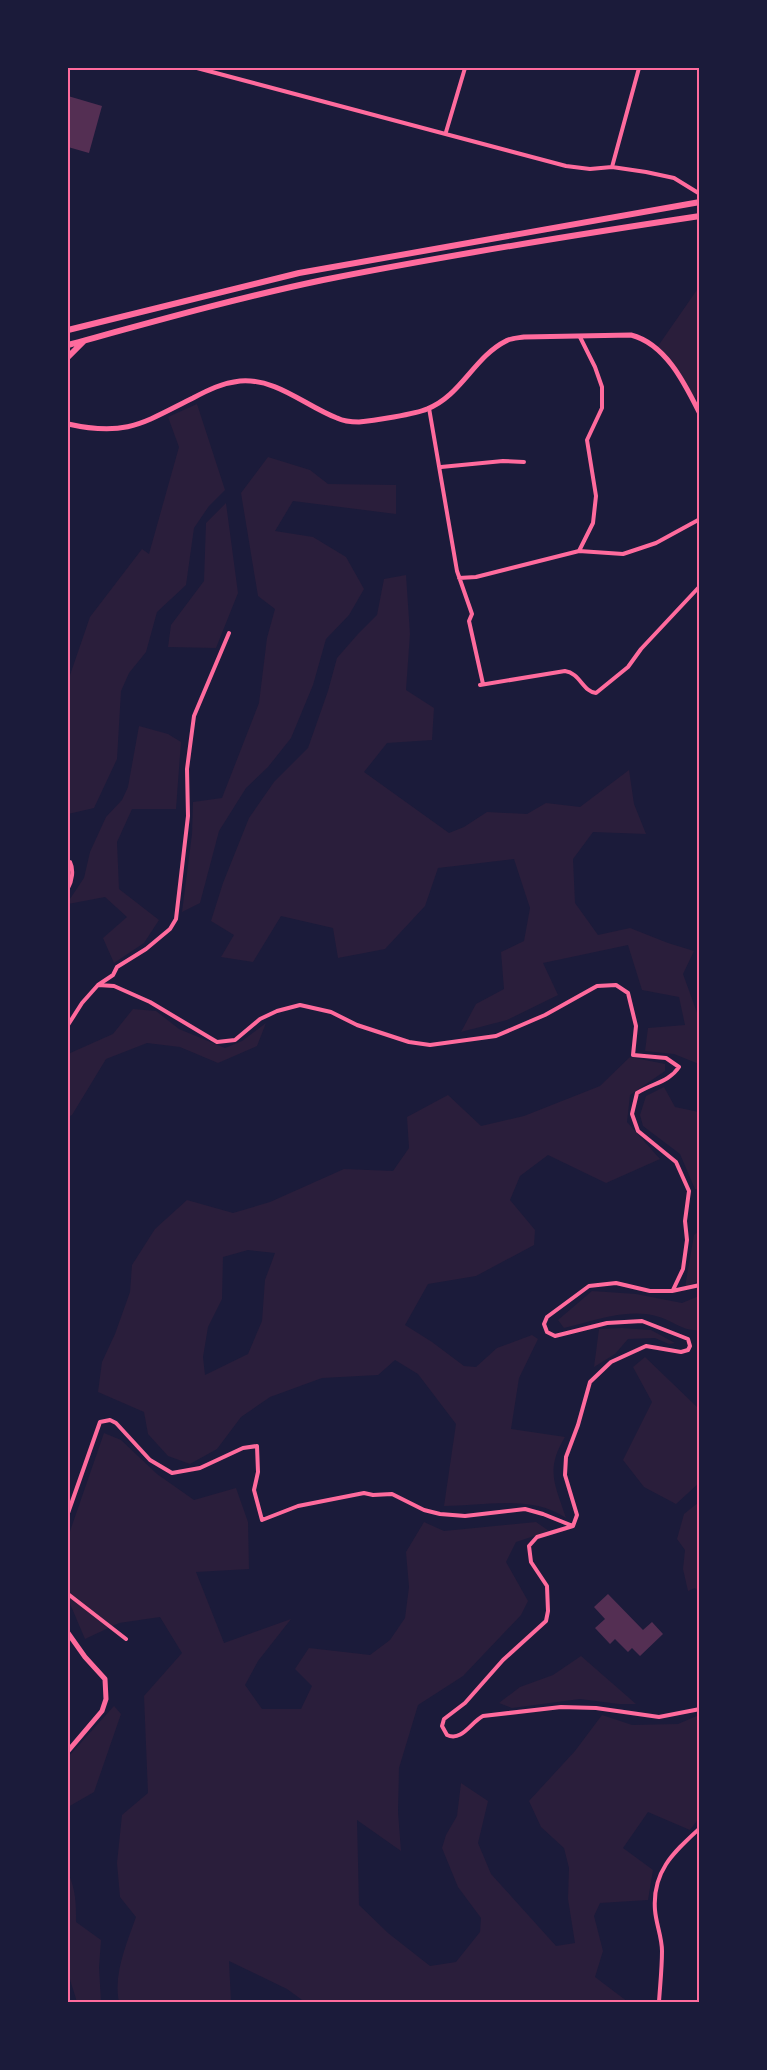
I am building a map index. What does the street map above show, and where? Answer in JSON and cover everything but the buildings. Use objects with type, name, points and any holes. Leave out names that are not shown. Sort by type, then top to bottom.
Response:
[{"type":"main road","points":[[68,330],[299,273],[699,202]]},
{"type":"main road","points":[[68,345],[182,313],[322,280],[593,232],[699,216]]},
{"type":"main road","points":[[68,357],[86,340]]},
{"type":"street","points":[[196,68],[204,68],[566,165],[590,169],[612,167],[674,178],[699,194]]},
{"type":"street","points":[[446,132],[465,68]]},
{"type":"street","points":[[612,167],[639,68]]},
{"type":"street","points":[[68,424],[89,429],[110,430],[133,427],[218,385],[241,381],[264,384],[289,392],[338,419],[359,422],[429,408],[460,386],[483,359],[507,340],[524,337],[632,336],[650,342],[686,386],[699,414]]},
{"type":"street","points":[[579,551],[593,523],[596,496],[587,440],[602,408],[602,387],[595,367],[580,338]]},
{"type":"street","points":[[429,408],[459,578],[472,614],[469,621],[482,685],[565,671],[576,675],[589,691],[596,693],[628,667],[641,649],[699,586]]},
{"type":"street","points":[[441,467],[503,461],[524,462]]},
{"type":"street","points":[[459,578],[476,577],[579,551],[623,554],[656,543],[699,519]]},
{"type":"street","points":[[68,1025],[82,1003],[113,975],[117,967],[146,949],[170,929],[176,919],[188,816],[187,769],[194,716],[229,633]]},
{"type":"street","points":[[68,864],[70,862],[72,866],[71,883],[68,888]]},
{"type":"street","points":[[99,986],[114,986],[150,1002],[217,1041],[236,1040],[260,1019],[277,1011],[300,1005],[331,1012],[357,1025],[409,1042],[430,1045],[496,1036],[545,1015],[597,986],[616,985],[628,993],[636,1026],[633,1055],[666,1058],[679,1067],[672,1077],[649,1085],[637,1093],[632,1114],[638,1131],[676,1162],[689,1191],[683,1269],[672,1291]]},
{"type":"street","points":[[573,1526],[577,1515],[565,1475],[566,1457],[590,1382],[612,1362],[646,1346],[681,1352],[688,1350],[690,1346],[687,1339],[642,1321],[607,1323],[555,1336],[547,1332],[544,1324],[547,1317],[589,1286],[616,1283],[651,1291],[672,1291],[699,1285]]},
{"type":"street","points":[[68,1512],[100,1422],[110,1420],[116,1423],[150,1460],[172,1473],[200,1468],[243,1448],[257,1446],[258,1472],[254,1490],[262,1520],[298,1506],[364,1493],[392,1494],[424,1510],[440,1514],[465,1516],[525,1509],[573,1526]]},
{"type":"street","points":[[573,1526],[537,1537],[529,1546],[531,1562],[547,1586],[546,1621],[503,1660],[465,1703],[444,1719],[442,1726],[444,1732],[452,1738],[459,1736],[475,1720],[483,1716],[561,1707],[596,1708],[659,1717],[699,1709]]},
{"type":"street","points":[[68,1594],[126,1639]]},
{"type":"street","points":[[68,1633],[84,1657],[105,1679],[106,1699],[102,1711],[68,1751]]},
{"type":"street","points":[[658,2002],[662,1950],[655,1910],[655,1892],[663,1868],[673,1852],[699,1828]]},
{"type":"shaded area","points":[[699,287],[699,393],[693,401],[686,386],[656,349]]},
{"type":"shaded area","points":[[197,404],[225,490],[209,506],[194,528],[186,585],[157,612],[146,652],[129,673],[121,691],[117,759],[94,808],[68,814],[68,681],[90,617],[142,549],[149,554],[179,447],[168,417]]},
{"type":"shaded area","points":[[268,457],[310,470],[328,484],[396,485],[396,514],[293,501],[275,531],[313,537],[346,557],[364,589],[349,615],[326,639],[313,685],[291,738],[268,767],[246,788],[219,831],[200,903],[182,912],[192,834],[193,802],[222,798],[259,703],[267,638],[275,609],[258,596],[241,493]]},
{"type":"shaded area","points":[[226,503],[238,593],[216,648],[168,647],[171,625],[204,581],[206,523]]},
{"type":"shaded area","points":[[406,575],[410,634],[406,690],[434,708],[432,740],[387,743],[364,772],[449,833],[464,827],[487,812],[527,814],[546,803],[580,807],[629,770],[634,804],[646,834],[593,832],[573,859],[575,903],[598,935],[630,928],[694,951],[683,974],[699,1018],[699,1064],[674,1054],[645,1051],[648,1028],[685,1025],[679,997],[642,990],[628,945],[543,963],[558,995],[507,1020],[461,1032],[476,1004],[504,989],[501,952],[524,941],[530,908],[514,859],[438,868],[425,906],[385,949],[338,958],[333,928],[281,916],[253,962],[221,957],[234,935],[211,921],[223,883],[249,818],[274,782],[308,748],[337,658],[377,615],[384,579]]},
{"type":"shaded area","points":[[139,726],[168,734],[181,742],[176,809],[132,809],[117,842],[119,889],[159,920],[144,943],[114,963],[103,938],[127,917],[105,897],[68,904],[68,902],[84,878],[90,852],[106,817],[122,800],[128,787]]},
{"type":"shaded area","points":[[133,1009],[156,1011],[179,1029],[225,1048],[242,1041],[266,1023],[257,1046],[218,1063],[180,1047],[147,1043],[106,1059],[72,1115],[68,1117],[68,1054],[113,1034]]},
{"type":"shaded area","points":[[630,1057],[665,1064],[665,1071],[630,1095],[627,1122],[660,1159],[606,1183],[548,1155],[520,1176],[510,1200],[535,1230],[534,1245],[476,1276],[428,1284],[405,1325],[464,1366],[476,1367],[497,1348],[532,1335],[538,1339],[519,1378],[511,1429],[565,1437],[555,1459],[554,1477],[566,1518],[538,1506],[523,1504],[491,1503],[444,1506],[456,1424],[418,1374],[395,1360],[378,1375],[322,1378],[270,1397],[241,1417],[217,1449],[190,1464],[168,1456],[148,1434],[144,1412],[98,1392],[102,1362],[130,1292],[132,1265],[155,1229],[187,1200],[233,1213],[270,1202],[344,1169],[393,1171],[409,1148],[407,1117],[448,1095],[481,1126],[524,1116],[600,1086]],"holes":[[[248,1250],[275,1253],[265,1280],[262,1321],[248,1354],[205,1375],[203,1357],[208,1327],[222,1299],[223,1257]]]},
{"type":"shaded area","points":[[664,1087],[675,1107],[699,1112],[699,1190],[695,1189],[680,1154],[643,1126],[640,1115],[646,1096]]},
{"type":"shaded area","points":[[699,1231],[699,1281],[685,1287],[694,1235]]},
{"type":"shaded area","points":[[592,1291],[636,1294],[682,1303],[699,1296],[699,1330],[688,1329],[656,1316],[644,1314],[621,1314],[564,1328],[558,1320]]},
{"type":"shaded area","points":[[599,1329],[651,1330],[675,1343],[669,1344],[655,1338],[628,1339],[615,1354],[594,1367]]},
{"type":"shaded area","points":[[645,1357],[699,1407],[699,1483],[676,1504],[644,1487],[623,1460],[652,1402],[633,1367]]},
{"type":"shaded area","points":[[104,1433],[121,1440],[157,1474],[194,1500],[236,1488],[248,1522],[249,1569],[196,1572],[224,1643],[291,1619],[258,1661],[245,1685],[262,1709],[301,1709],[312,1686],[295,1669],[309,1648],[370,1655],[390,1640],[405,1618],[409,1587],[406,1552],[424,1522],[444,1531],[536,1522],[549,1531],[516,1542],[506,1562],[528,1601],[521,1615],[463,1676],[418,1705],[399,1768],[398,1812],[401,1851],[357,1820],[359,1905],[388,1933],[430,1966],[456,1962],[480,1932],[481,1918],[458,1887],[442,1848],[446,1835],[457,1816],[461,1783],[488,1801],[478,1843],[491,1874],[556,1946],[575,1943],[568,1899],[569,1868],[564,1848],[541,1827],[529,1801],[575,1751],[602,1715],[632,1725],[678,1724],[699,1715],[699,1818],[690,1830],[648,1812],[623,1848],[653,1870],[648,1900],[600,1903],[594,1916],[603,1951],[595,1977],[628,2002],[305,2002],[287,1989],[229,1961],[231,2002],[119,2002],[119,1970],[136,1917],[120,1897],[117,1863],[122,1815],[148,1793],[144,1696],[182,1653],[160,1617],[119,1623],[85,1639],[68,1599],[68,1537]]},
{"type":"shaded area","points":[[699,1502],[699,1592],[695,1588],[688,1591],[683,1569],[685,1550],[677,1539],[684,1514]]},
{"type":"shaded area","points":[[581,1656],[636,1704],[580,1699],[512,1708],[499,1703],[520,1687],[553,1675]]},
{"type":"shaded area","points":[[114,1706],[121,1714],[94,1792],[68,1807],[68,1757]]},
{"type":"shaded area","points":[[68,1873],[76,1903],[76,1922],[101,1940],[99,1967],[101,2002],[77,2002],[68,1973]]}]
